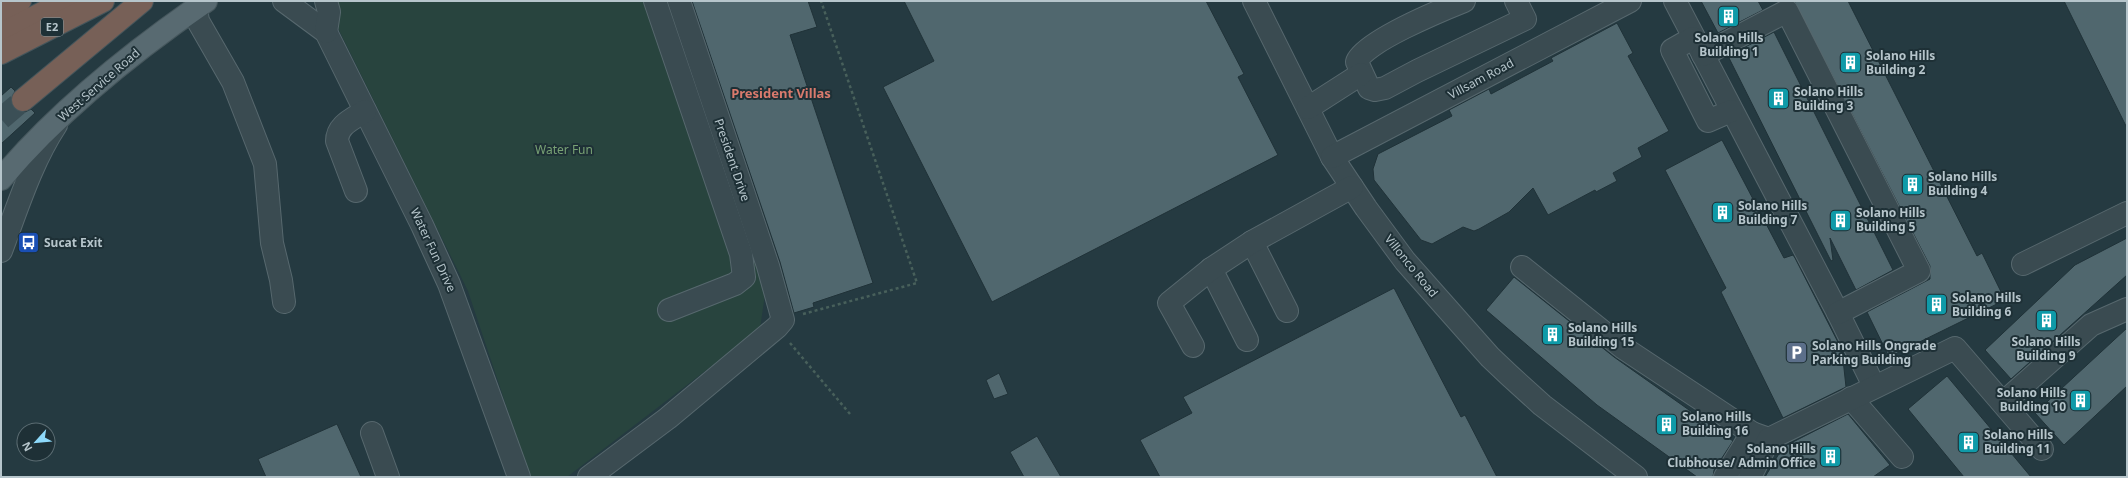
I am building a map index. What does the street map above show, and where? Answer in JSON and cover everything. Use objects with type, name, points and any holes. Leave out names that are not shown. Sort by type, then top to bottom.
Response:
[{"type":"highway","points":[[1,11],[20,1]]},
{"type":"highway","name":"E2","points":[[1,34],[66,1]]},
{"type":"highway","name":"E2","points":[[1,53],[103,1]]},
{"type":"highway","points":[[22,100],[142,1]]},
{"type":"main road","name":"West Service Road","points":[[1,179],[19,158],[62,116],[142,48],[201,4]]},
{"type":"street","name":"Water Fun Drive","points":[[284,1],[326,32],[450,284],[519,477]]},
{"type":"street","points":[[326,1],[329,12],[326,32]]},
{"type":"street","points":[[655,1],[741,254],[744,277],[735,284],[670,310]]},
{"type":"street","name":"President Drive","points":[[679,1],[768,266],[780,324]]},
{"type":"street","name":"Villonco Road","points":[[1254,1],[1332,157],[1405,261],[1490,357],[1542,405],[1636,477]]},
{"type":"street","points":[[1464,1],[1423,18],[1363,52],[1357,62],[1361,74],[1369,88],[1375,90],[1386,88],[1417,71],[1526,19],[1516,1]]},
{"type":"street","name":"Villsam Road","points":[[1332,157],[1630,1]]},
{"type":"street","points":[[1675,1],[1731,111],[1838,313],[1874,386]]},
{"type":"street","points":[[201,4],[198,21],[233,82],[266,164],[272,243],[281,280],[284,302]]},
{"type":"street","points":[[1731,111],[1708,121],[1672,50],[1698,47],[1787,11],[1919,271],[1838,313]]},
{"type":"street","points":[[1308,108],[1361,74]]},
{"type":"street","points":[[356,191],[337,141],[337,133],[342,126],[365,111]]},
{"type":"street","points":[[1,251],[17,207],[46,141],[62,116]]},
{"type":"street","points":[[1193,346],[1169,303],[1211,269],[1252,242],[1352,187]]},
{"type":"street","points":[[2023,264],[2127,213]]},
{"type":"street","points":[[1252,242],[1286,311]]},
{"type":"street","points":[[1522,267],[1622,347],[1760,436]]},
{"type":"street","points":[[1211,269],[1247,340]]},
{"type":"street","points":[[2003,403],[2091,325],[2127,309]]},
{"type":"street","points":[[589,477],[668,418],[780,324]]},
{"type":"street","points":[[1725,477],[1760,436],[1851,398],[1955,348],[2042,449]]},
{"type":"street","points":[[1851,398],[1902,457]]},
{"type":"street","points":[[372,433],[388,477]]},
{"type":"street","points":[[1750,477],[1760,436]]},
{"type":"path","points":[[821,1],[917,282],[780,324],[850,414]]},
{"type":"green space","name":"Water Fun","points":[[329,1],[671,1],[762,268],[765,294],[760,329],[567,477],[530,477],[468,291],[331,14]]},
{"type":"building","points":[[692,1],[808,1],[817,27],[790,35],[873,283],[813,303],[814,307],[794,313],[780,262]]},
{"type":"building","points":[[904,1],[1206,1],[1244,74],[1238,77],[1278,155],[992,302],[883,87],[934,61]]},
{"type":"building","name":"Solano Hills Building 1","points":[[1701,1],[1758,1],[1763,10],[1718,33]]},
{"type":"building","points":[[1794,1],[1848,1],[1977,256],[1982,253],[2005,300],[1889,357],[1867,312],[1930,279],[1930,266]]},
{"type":"building","points":[[2064,1],[2127,1],[2127,128]]},
{"type":"building","points":[[1617,23],[1633,53],[1628,56],[1669,131],[1638,148],[1642,157],[1613,173],[1617,181],[1596,192],[1595,190],[1548,215],[1533,188],[1509,212],[1479,229],[1474,231],[1463,227],[1432,244],[1421,240],[1374,180],[1373,169],[1378,154],[1452,116],[1449,110],[1489,89],[1491,94],[1553,61],[1551,58]]},
{"type":"building","points":[[1774,32],[1893,270],[1856,290],[1830,238],[1833,260],[1831,261],[1728,56]]},
{"type":"building","points":[[11,87],[15,91],[11,102],[14,108],[25,112],[31,109],[35,113],[1,144],[1,96]]},
{"type":"building","points":[[1722,140],[1784,258],[1793,255],[1795,258],[1842,350],[1846,387],[1783,418],[1721,292],[1726,288],[1665,170]]},
{"type":"building","name":"Solano Hills Building 9","points":[[2127,238],[2127,275],[2011,379],[1985,350],[2075,265]]},
{"type":"building","points":[[1514,277],[1614,357],[1733,441],[1714,470],[1713,477],[1697,477],[1597,405],[1486,310]]},
{"type":"building","points":[[1394,288],[1461,417],[1465,415],[1497,477],[1160,477],[1140,440],[1192,413],[1183,397]]},
{"type":"building","name":"Solano Hills Building 10","points":[[2127,328],[2127,386],[2064,445],[2035,413]]},
{"type":"building","points":[[999,373],[1008,394],[994,399],[986,380]]},
{"type":"building","name":"Solano Hills Building 11","points":[[1947,376],[2031,477],[1964,477],[1908,409]]},
{"type":"building","name":"Solano Hills Clubhouse/ Admin Office","points":[[1848,414],[1890,465],[1873,477],[1765,477],[1783,447]]},
{"type":"building","points":[[337,424],[361,477],[266,477],[258,459]]},
{"type":"building","points":[[1037,436],[1061,477],[1024,477],[1010,452]]},
{"type":"tunnel","points":[[1,119],[23,100]]},
{"type":"place","name":"Solano Hills Building 1","points":[[1729,17]]},
{"type":"place","name":"Solano Hills Building 2","points":[[1851,63]]},
{"type":"place","name":"Solano Hills Building 3","points":[[1779,99]]},
{"type":"place","name":"Solano Hills Building 4","points":[[1912,184]]},
{"type":"place","name":"Solano Hills Building 7","points":[[1723,213]]},
{"type":"place","name":"Solano Hills Building 5","points":[[1840,220]]},
{"type":"place","name":"Sucat Exit","points":[[28,243]]},
{"type":"place","name":"Solano Hills Building 6","points":[[1936,305]]},
{"type":"place","name":"Solano Hills Building 9","points":[[2046,321]]},
{"type":"place","name":"Solano Hills Building 15","points":[[1553,335]]},
{"type":"place","name":"Solano Hills Ongrade Parking Building","points":[[1797,353]]},
{"type":"place","name":"Solano Hills Building 10","points":[[2081,400]]},
{"type":"place","name":"Solano Hills Building 16","points":[[1666,424]]},
{"type":"place","name":"Solano Hills Building 11","points":[[1969,442]]},
{"type":"place","name":"Solano Hills Clubhouse/ Admin Office","points":[[1831,456]]},
{"type":"district","name":"President Villas","points":[[781,93]]}]
